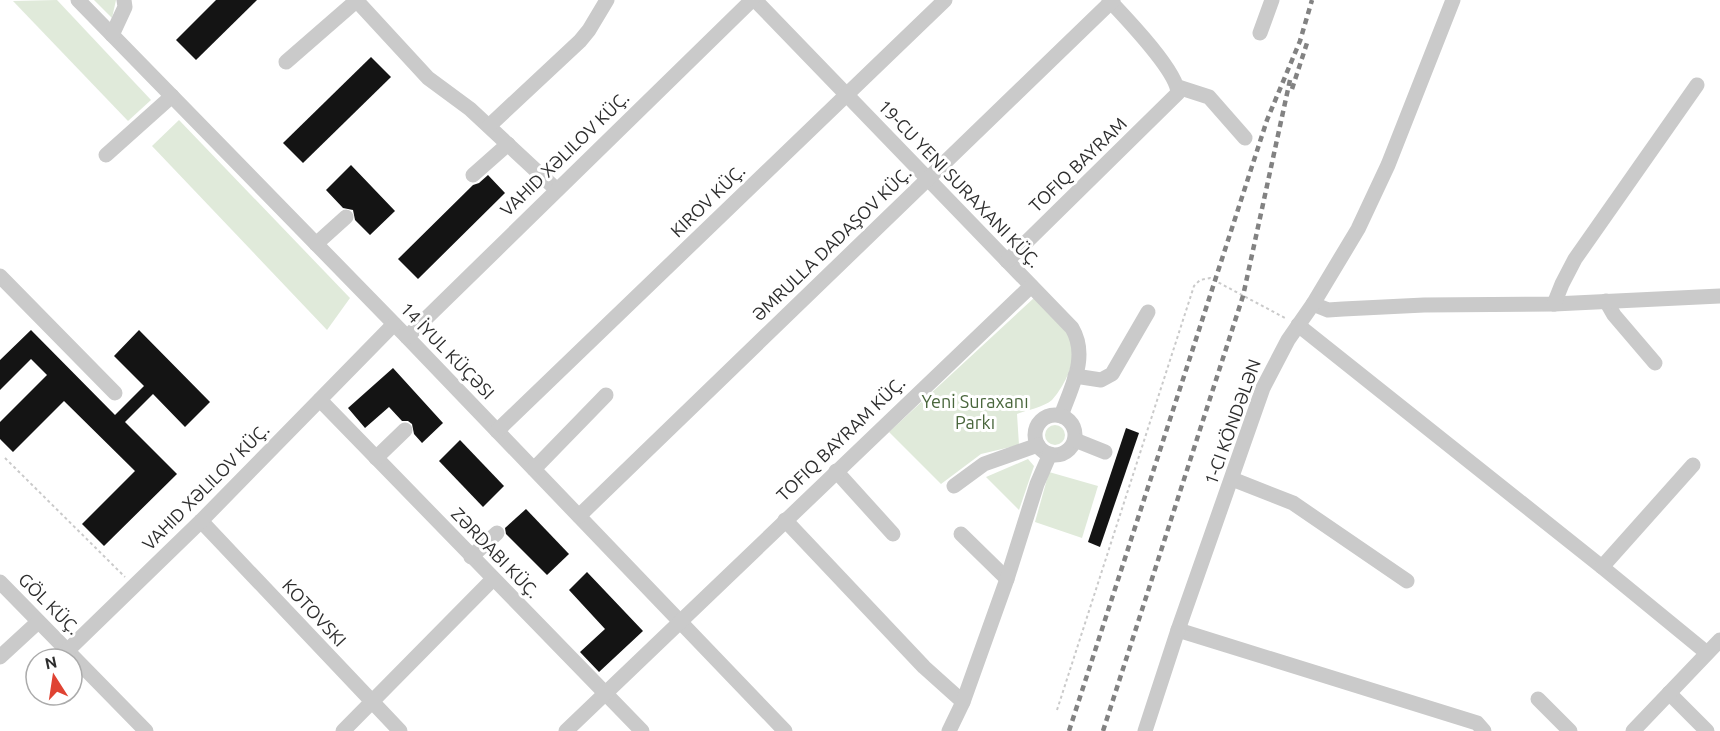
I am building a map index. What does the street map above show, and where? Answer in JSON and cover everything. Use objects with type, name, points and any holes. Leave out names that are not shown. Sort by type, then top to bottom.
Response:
[{"type":"street","name":"14 İYUL KÜÇƏSI","points":[[78,0],[407,337],[785,731]]},
{"type":"street","points":[[112,34],[125,7],[124,0]]},
{"type":"street","points":[[286,63],[356,0],[428,78],[470,109],[556,190]]},
{"type":"street","points":[[489,126],[580,41],[590,30],[607,0]]},
{"type":"street","points":[[753,0],[1072,328],[1077,337],[1080,356],[1061,416]]},
{"type":"street","name":"VAHID XƏLILOV KÜÇ.","points":[[407,337],[753,0]]},
{"type":"street","name":"KIROV KÜÇ.","points":[[497,431],[945,0]]},
{"type":"street","points":[[1260,33],[1272,0]]},
{"type":"street","name":"1-CI KÖNDƏLƏN","points":[[1145,731],[1263,388],[1275,362],[1358,230],[1411,111],[1453,0]]},
{"type":"street","points":[[1111,1],[1163,63],[1177,92],[1209,97],[1245,138]]},
{"type":"street","name":"ƏMRULLA DADAŞOV KÜÇ.","points":[[579,516],[1111,1]]},
{"type":"street","points":[[1554,304],[1575,259],[1697,86]]},
{"type":"street","name":"TOFIQ BAYRAM","points":[[1007,261],[1177,92]]},
{"type":"street","points":[[106,155],[172,96]]},
{"type":"street","points":[[473,175],[508,144]]},
{"type":"street","points":[[316,244],[346,217]]},
{"type":"street","points":[[0,276],[115,393]]},
{"type":"street","name":"TOFIQ BAYRAM KÜÇ.","points":[[567,731],[679,621],[1031,286]]},
{"type":"street","points":[[1313,304],[1328,310],[1424,304],[1554,304],[1720,296]]},
{"type":"street","points":[[1606,301],[1614,315],[1654,363]]},
{"type":"street","points":[[1075,376],[1101,380],[1112,374],[1148,312]]},
{"type":"street","name":"VAHID XƏLILOV KÜÇ.","points":[[71,647],[201,521],[394,324]]},
{"type":"street","points":[[1298,325],[1707,653]]},
{"type":"street","points":[[534,469],[606,395]]},
{"type":"street","name":"ZƏRDABI KÜÇ.","points":[[320,400],[642,731]]},
{"type":"street","points":[[949,731],[963,702],[1007,579],[1037,484],[1044,449],[1036,429],[1046,417],[1061,416],[1073,425],[1075,440],[1065,452],[1058,455],[1044,449],[984,464],[954,486]]},
{"type":"street","points":[[376,458],[405,430]]},
{"type":"street","points":[[1075,440],[1105,452]]},
{"type":"street","points":[[1602,567],[1694,465]]},
{"type":"street","points":[[836,471],[893,534]]},
{"type":"street","points":[[1232,479],[1293,503],[1407,581]]},
{"type":"street","points":[[785,520],[924,667],[963,702]]},
{"type":"street","name":"KOTOVSKI","points":[[201,521],[400,731]]},
{"type":"street","points":[[471,557],[497,533]]},
{"type":"street","points":[[961,534],[1007,579]]},
{"type":"street","points":[[343,731],[493,579]]},
{"type":"street","name":"GÖL KÜÇ.","points":[[0,582],[65,647]]},
{"type":"street","points":[[0,657],[38,622]]},
{"type":"street","points":[[1179,630],[1478,723],[1484,731]]},
{"type":"street","points":[[1634,731],[1720,640]]},
{"type":"street","name":"GÖL KÜÇ.","points":[[84,667],[146,731]]},
{"type":"street","points":[[1669,693],[1707,731]]},
{"type":"street","points":[[1538,699],[1570,731]]},
{"type":"path","points":[[1057,710],[1194,286],[1200,280],[1210,278],[1298,325]]},
{"type":"path","points":[[5,458],[133,585]]},
{"type":"green space","points":[[57,0],[151,100],[128,121],[13,1]]},
{"type":"green space","points":[[94,0],[116,0],[112,18]]},
{"type":"green space","points":[[179,120],[350,298],[327,330],[152,146]]},
{"type":"green space","name":"Yeni Suraxanı Parkı","points":[[1035,297],[1059,321],[1070,339],[1072,360],[1066,379],[1052,400],[1017,414],[1019,445],[981,454],[941,484],[889,432]]},
{"type":"green space","points":[[1055,425],[1062,428],[1065,435],[1062,442],[1055,445],[1048,442],[1045,435],[1048,428]]},
{"type":"green space","points":[[1028,459],[1034,466],[1019,510],[986,477]]},
{"type":"green space","points":[[1049,472],[1098,486],[1082,538],[1035,522]]},
{"type":"building","points":[[216,0],[257,0],[196,60],[176,40]]},
{"type":"building","points":[[371,57],[391,77],[303,163],[283,143]]},
{"type":"building","points":[[351,165],[395,211],[370,235],[355,220],[353,210],[343,208],[326,190]]},
{"type":"building","points":[[488,175],[505,193],[418,279],[398,259],[473,185]]},
{"type":"building","points":[[31,330],[115,415],[144,386],[114,356],[139,330],[210,402],[185,427],[153,394],[125,422],[177,474],[104,546],[82,524],[135,471],[64,401],[13,452],[0,439],[0,422],[47,375],[31,359],[0,390],[0,360]]},
{"type":"building","points":[[393,368],[443,423],[422,443],[414,434],[412,424],[402,421],[389,407],[365,428],[348,408]]},
{"type":"building","points":[[1126,428],[1139,433],[1100,547],[1088,542]]},
{"type":"building","points":[[460,440],[504,486],[483,507],[439,461]]},
{"type":"building","points":[[526,509],[569,554],[547,575],[506,534],[505,528]]},
{"type":"building","points":[[587,572],[643,631],[599,672],[580,652],[605,629],[569,590]]},
{"type":"railway","points":[[1069,731],[1267,120],[1300,41],[1312,0]]},
{"type":"railway","points":[[1292,89],[1307,43]]},
{"type":"railway","points":[[1103,731],[1243,296],[1290,80]]}]
